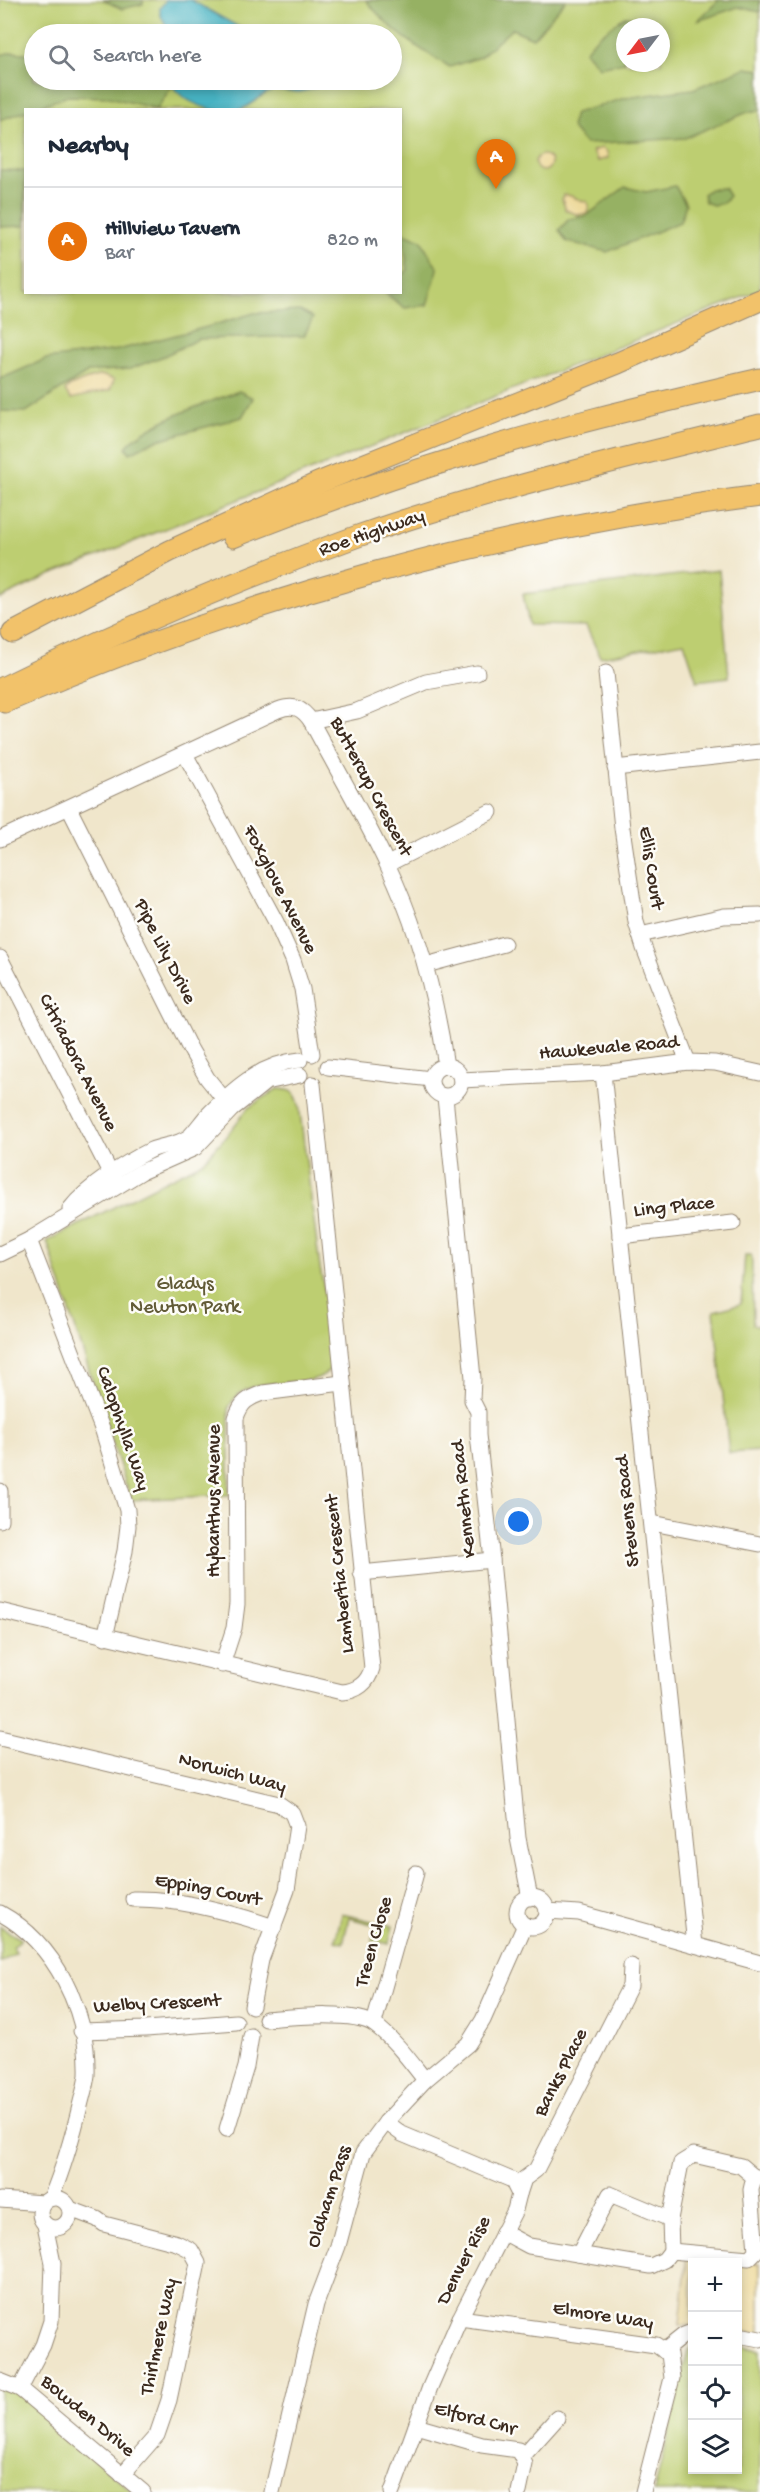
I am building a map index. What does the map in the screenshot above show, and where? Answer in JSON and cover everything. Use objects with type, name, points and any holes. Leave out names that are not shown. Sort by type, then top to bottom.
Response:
[{"type":"highway","points":[[7,637],[170,551],[318,483],[618,363],[760,300]]},
{"type":"highway","points":[[7,637],[148,570],[386,481],[471,453],[572,425],[760,379]]},
{"type":"highway","name":"Roe Highway","points":[[0,689],[188,603],[358,536],[598,465],[760,425]]},
{"type":"highway","points":[[0,704],[138,649],[258,608],[407,564],[648,512],[760,496]]},
{"type":"street","name":"Ellis Court","points":[[606,673],[622,828],[636,922],[688,1062]]},
{"type":"street","points":[[311,721],[357,711],[426,682],[477,674]]},
{"type":"street","name":"Buttercup Crescent","points":[[0,839],[284,708],[290,706],[301,710],[311,721],[388,864],[418,938],[426,965],[440,1024],[446,1066]]},
{"type":"street","points":[[615,768],[760,752]]},
{"type":"street","name":"Foxglove Avenue","points":[[184,754],[276,922],[293,960],[302,989],[306,1068]]},
{"type":"street","name":"Pipe Lily Drive","points":[[69,808],[188,1044],[207,1078],[227,1104]]},
{"type":"street","points":[[388,864],[490,812]]},
{"type":"street","points":[[640,935],[724,916],[760,915]]},
{"type":"street","points":[[426,965],[504,944]]},
{"type":"street","name":"Citriadora Avenue","points":[[0,958],[114,1180]]},
{"type":"street","points":[[0,1254],[29,1240],[65,1217],[71,1207],[114,1180],[195,1148],[227,1104],[266,1082],[306,1068],[322,1056],[328,1066],[325,1079],[306,1068]]},
{"type":"street","name":"Hawkevale Road","points":[[461,1080],[603,1073],[688,1062],[715,1063],[760,1073]]},
{"type":"street","points":[[328,1066],[431,1079]]},
{"type":"street","points":[[446,1066],[456,1071],[461,1080],[457,1092],[445,1097],[434,1091],[431,1079],[436,1070],[446,1066]]},
{"type":"street","name":"Lambertia Crescent","points":[[0,1611],[342,1692],[349,1692],[362,1685],[370,1675],[372,1668],[342,1383],[306,1068]]},
{"type":"street","name":"Stevens Road","points":[[603,1073],[695,1945]]},
{"type":"street","name":"Kenneth Road","points":[[445,1097],[473,1378],[472,1400],[478,1412],[478,1435],[518,1838],[530,1898]]},
{"type":"street","name":"Ling Place","points":[[620,1236],[733,1223]]},
{"type":"street","name":"Calophylla Way","points":[[29,1240],[103,1431],[127,1510],[125,1551],[105,1637]]},
{"type":"street","name":"Hybanthus Avenue","points":[[222,1665],[234,1628],[237,1604],[236,1418],[239,1408],[243,1402],[263,1393],[342,1383]]},
{"type":"street","points":[[0,1491],[0,1520]]},
{"type":"street","points":[[652,1523],[760,1544]]},
{"type":"street","points":[[361,1573],[492,1560]]},
{"type":"street","name":"Norwich Way","points":[[0,1738],[279,1804],[292,1813],[297,1826],[287,1890],[257,1974],[252,2006]]},
{"type":"street","name":"Treen Close","points":[[374,2023],[416,1873]]},
{"type":"street","name":"Epping Court","points":[[133,1899],[155,1898],[244,1917],[274,1927]]},
{"type":"street","points":[[530,1898],[543,1902],[547,1911],[542,1924],[534,1927],[525,1925],[518,1918],[517,1910],[522,1902],[530,1898]]},
{"type":"street","points":[[547,1911],[579,1913],[760,1963]]},
{"type":"street","points":[[0,1913],[23,1927],[51,1958],[76,2009],[87,2076],[64,2164],[45,2211],[54,2264],[54,2301],[49,2331],[20,2389]]},
{"type":"street","name":"Oldham Pass","points":[[272,2492],[316,2304],[338,2246],[363,2153],[386,2122],[426,2080],[468,2044],[483,2020],[525,1925]]},
{"type":"street","name":"Banks Place","points":[[519,2194],[524,2179],[536,2170],[630,1986],[631,1966]]},
{"type":"street","points":[[252,2006],[263,2012],[266,2019],[262,2031],[251,2036],[242,2033],[236,2022],[240,2010],[252,2006]]},
{"type":"street","points":[[266,2019],[314,2015],[339,2016],[374,2023],[426,2080]]},
{"type":"street","name":"Welby Crescent","points":[[81,2031],[236,2022]]},
{"type":"street","points":[[227,2129],[244,2076],[251,2036]]},
{"type":"street","points":[[386,2122],[402,2134],[512,2180],[519,2194]]},
{"type":"street","points":[[503,2232],[529,2246],[651,2266],[663,2260],[671,2251],[670,2219],[681,2163],[686,2158],[694,2155],[741,2166],[757,2177],[751,2190],[756,2251],[749,2258],[671,2251]]},
{"type":"street","points":[[54,2264],[66,2216],[64,2164]]},
{"type":"street","name":"Denver Rise","points":[[392,2492],[460,2318],[515,2210],[519,2194]]},
{"type":"street","points":[[579,2254],[610,2194],[670,2219]]},
{"type":"street","points":[[45,2211],[59,2198],[66,2216]]},
{"type":"street","points":[[4,2201],[14,2207],[45,2211]]},
{"type":"street","points":[[45,2211],[53,2228],[66,2216]]},
{"type":"street","name":"Thirlmere Way","points":[[66,2216],[96,2219],[104,2224],[177,2243],[191,2250],[198,2263],[169,2400],[157,2434],[122,2475]]},
{"type":"street","name":"Elmore Way","points":[[460,2318],[656,2345],[669,2354],[672,2378],[643,2492]]},
{"type":"street","points":[[664,2350],[688,2334]]},
{"type":"street","points":[[742,2336],[760,2339]]},
{"type":"street","name":"Bowden Drive","points":[[0,2381],[20,2389],[143,2492]]},
{"type":"street","name":"Elford Cnr","points":[[522,2457],[557,2418]]},
{"type":"street","name":"Elford Cnr","points":[[416,2426],[482,2445],[518,2450],[525,2464],[519,2492]]},
{"type":"green space","points":[[0,0],[760,0],[760,290],[48,576],[0,599]]},
{"type":"green space","points":[[103,0],[143,0],[143,4],[122,9]]},
{"type":"green space","points":[[366,0],[566,0],[533,38],[512,29],[480,57],[450,67],[402,35],[402,24],[389,24]]},
{"type":"green space","points":[[719,0],[760,0],[760,12],[738,7],[697,21]]},
{"type":"green space","points":[[616,23],[616,64],[599,67],[585,51],[597,37]]},
{"type":"green space","points":[[12,52],[24,53],[24,90],[169,90],[158,108],[109,97],[68,96],[34,108],[24,108],[24,112],[0,120],[0,55]]},
{"type":"green space","points":[[745,68],[760,70],[760,110],[748,112],[685,138],[585,144],[571,127],[575,113],[625,98],[693,89]]},
{"type":"green space","points":[[0,170],[24,171],[24,226],[0,227]]},
{"type":"green space","points":[[675,186],[686,204],[680,222],[607,252],[566,241],[559,230],[569,219],[586,216],[625,187],[646,192]]},
{"type":"green space","points":[[724,188],[729,196],[723,203],[713,205],[705,202],[703,194],[710,189]]},
{"type":"green space","points":[[402,232],[421,240],[438,269],[427,305],[405,308],[386,294],[402,294],[402,275],[408,270]]},
{"type":"green space","points":[[300,311],[313,318],[304,336],[198,339],[164,356],[130,369],[88,372],[26,412],[0,411],[0,379],[46,359],[118,350],[254,313]]},
{"type":"green space","points":[[239,391],[253,398],[242,417],[154,441],[130,453],[126,447],[148,429],[163,421]]},
{"type":"green space","points":[[719,570],[729,677],[697,681],[684,642],[600,657],[586,626],[529,625],[523,594]]},
{"type":"green space","name":"Gladys Newton Park","points":[[277,1089],[292,1092],[299,1105],[320,1268],[329,1314],[332,1366],[323,1375],[311,1380],[265,1384],[251,1387],[238,1394],[229,1407],[229,1495],[131,1500],[47,1241],[203,1162],[248,1108]]},
{"type":"green space","points":[[745,1255],[751,1255],[752,1262],[753,1324],[760,1326],[760,1451],[729,1453],[714,1311],[741,1304]]},
{"type":"green space","points":[[342,1914],[393,1926],[389,1944],[372,1940],[376,1925],[349,1918],[343,1943],[335,1941]]},
{"type":"green space","points":[[0,1927],[21,1939],[13,1947],[16,1953],[0,1963]]},
{"type":"green space","points":[[742,2347],[760,2350],[760,2492],[654,2492],[688,2350],[688,2474],[742,2474]]},
{"type":"green space","points":[[0,2386],[19,2394],[133,2492],[0,2492]]},
{"type":"sand","points":[[602,148],[607,152],[608,158],[598,161],[592,151]]},
{"type":"sand","points":[[543,155],[551,163],[543,171],[535,163]]},
{"type":"sand","points":[[564,195],[586,201],[589,205],[587,213],[578,215],[566,210],[562,199]]},
{"type":"sand","points":[[101,375],[114,380],[110,390],[71,399],[65,391],[70,386]]},
{"type":"sand","points":[[687,2257],[699,2258],[688,2258],[688,2326],[680,2325]]},
{"type":"sand","points":[[742,2262],[760,2263],[760,2334],[742,2332]]},
{"type":"water","points":[[166,0],[191,0],[233,24],[166,24],[160,14],[160,8]]},
{"type":"water","points":[[176,90],[278,90],[265,94],[243,108],[209,108],[189,101]]},
{"type":"water","points":[[278,90],[310,90],[295,92]]},
{"type":"place","name":"Hillview Tavern","points":[[496,189]]}]
